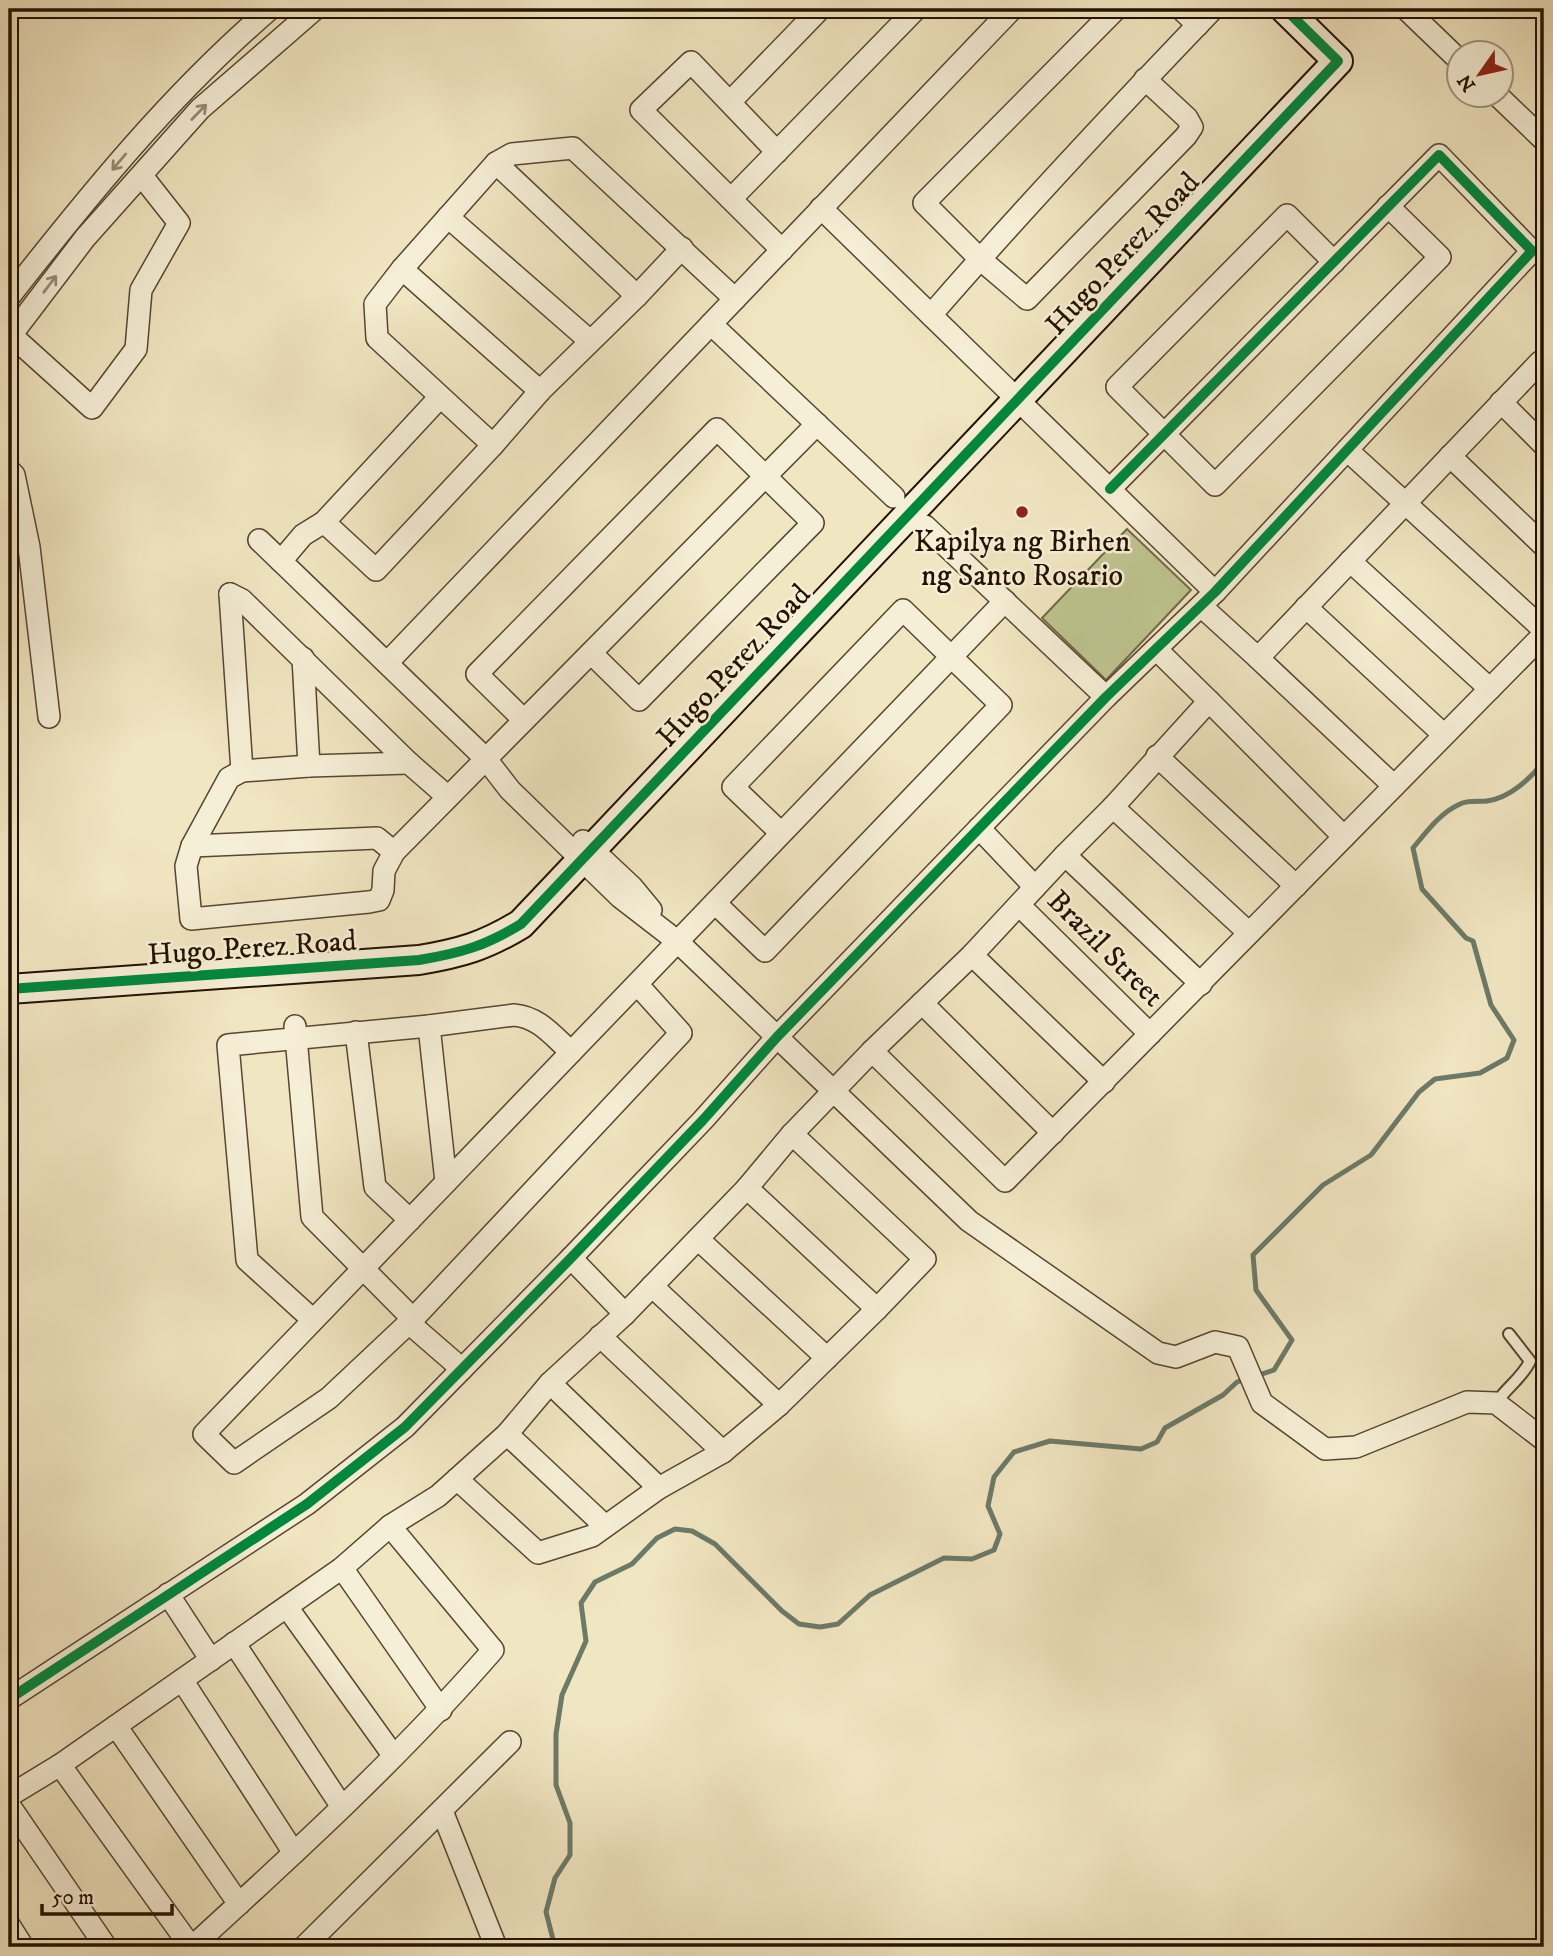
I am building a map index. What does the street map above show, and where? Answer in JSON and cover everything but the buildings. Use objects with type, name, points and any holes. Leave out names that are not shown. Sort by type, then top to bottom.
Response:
[{"type":"street","points":[[9,297],[129,149],[213,62],[270,9]]},
{"type":"street","points":[[142,176],[179,223],[141,290],[136,349],[92,408],[10,336],[85,237],[200,109],[316,9]]},
{"type":"street","points":[[730,103],[820,9]]},
{"type":"street","points":[[731,200],[916,9]]},
{"type":"street","points":[[387,663],[1012,9]]},
{"type":"street","points":[[1116,9],[924,202],[980,259],[1027,299],[1192,127],[1145,79]]},
{"type":"street","points":[[1181,9],[1198,25]]},
{"type":"street","points":[[931,315],[1145,79],[1213,9]]},
{"type":"street","name":"Hugo Perez Road","points":[[9,989],[419,960],[461,953],[494,940],[521,924],[1338,61],[1285,9]]},
{"type":"street","points":[[1406,9],[1444,46]]},
{"type":"street","points":[[777,152],[691,62],[641,110],[782,250]]},
{"type":"street","points":[[1511,108],[1543,137]]},
{"type":"street","points":[[493,445],[377,338],[375,304],[402,269],[496,163],[512,154],[573,148],[735,299]]},
{"type":"street","points":[[9,1699],[307,1504],[405,1427],[571,1258],[703,1120],[777,1037],[979,828],[1107,697],[1208,599],[1532,251],[1439,155],[1110,489]]},
{"type":"street","points":[[496,163],[637,296]]},
{"type":"street","points":[[1334,262],[1287,215],[1117,387],[1215,485],[1440,257],[1388,206]]},
{"type":"street","points":[[821,208],[1110,489],[1258,658],[1394,786]]},
{"type":"street","points":[[448,217],[590,341]]},
{"type":"street","points":[[324,522],[376,570],[540,391],[682,248]]},
{"type":"street","points":[[402,269],[540,391]]},
{"type":"street","points":[[711,324],[894,497]]},
{"type":"street","points":[[1258,658],[1540,362],[1544,365]]},
{"type":"street","points":[[281,561],[303,535],[324,522],[440,397]]},
{"type":"street","points":[[1501,402],[1544,445]]},
{"type":"street","points":[[409,763],[242,771],[229,778],[192,846],[186,866],[191,919],[379,900],[383,890],[384,871],[394,852],[817,424]]},
{"type":"street","points":[[524,720],[477,674],[717,429],[813,523],[639,700],[591,653]]},
{"type":"street","points":[[872,1051],[1005,1181],[1544,632],[1347,450]]},
{"type":"street","points":[[1450,456],[1544,546]]},
{"type":"street","points":[[9,470],[14,475],[19,550],[49,717]]},
{"type":"street","points":[[925,526],[1107,697]]},
{"type":"street","points":[[259,540],[486,759],[519,781],[587,855],[632,887],[677,941],[969,1221],[1158,1353],[1176,1357],[1215,1342],[1238,1347],[1262,1403],[1325,1449],[1356,1447],[1466,1402],[1496,1403],[1544,1440]]},
{"type":"street","points":[[1350,561],[1490,689]]},
{"type":"street","points":[[242,771],[230,594],[242,600],[409,763],[448,797]]},
{"type":"street","points":[[636,984],[681,1033],[411,1321],[329,1398],[234,1463],[204,1434],[677,941],[715,903],[1004,601]]},
{"type":"street","points":[[1306,607],[1444,735]]},
{"type":"street","points":[[715,903],[765,951],[1002,705],[902,610],[733,786],[781,833]]},
{"type":"street","points":[[1156,649],[1344,836]]},
{"type":"street","points":[[303,659],[309,766]]},
{"type":"street","points":[[9,1796],[60,1765],[342,1568],[390,1526],[438,1496],[508,1434],[550,1383],[625,1314],[698,1239],[747,1188],[792,1134],[872,1051],[972,955],[1209,701]]},
{"type":"street","points":[[1157,756],[1296,886]]},
{"type":"street","points":[[1112,807],[1250,933]]},
{"type":"street","points":[[979,828],[1035,887]]},
{"type":"street","points":[[192,846],[377,838],[394,852]]},
{"type":"street","points":[[1065,855],[1201,984]]},
{"type":"street","name":"Brazil Street","points":[[1019,905],[1150,1034]]},
{"type":"street","points":[[972,955],[1104,1082]]},
{"type":"street","points":[[922,1003],[1053,1133]]},
{"type":"street","points":[[313,1320],[247,1260],[228,1045],[295,1031],[356,1032],[514,1015],[526,1016],[539,1023],[571,1052]]},
{"type":"street","points":[[429,1026],[446,1182]]},
{"type":"street","points":[[295,1031],[312,1217],[411,1321],[462,1369]]},
{"type":"street","points":[[356,1032],[375,1187],[410,1220]]},
{"type":"street","points":[[457,1479],[538,1553],[592,1536],[659,1489],[723,1452],[779,1405],[877,1309],[925,1259],[792,1134]]},
{"type":"street","points":[[747,1188],[877,1309]]},
{"type":"street","points":[[698,1239],[827,1358]]},
{"type":"street","points":[[571,1258],[625,1314]]},
{"type":"street","points":[[652,1286],[779,1405]]},
{"type":"street","points":[[600,1336],[723,1452]]},
{"type":"street","points":[[550,1383],[659,1489]]},
{"type":"street","points":[[508,1434],[605,1526]]},
{"type":"street","points":[[60,1765],[191,1947],[294,1853],[441,1710],[493,1650],[390,1526]]},
{"type":"street","points":[[342,1568],[441,1710]]},
{"type":"street","points":[[168,1594],[211,1660]]},
{"type":"street","points":[[287,1607],[393,1755]]},
{"type":"street","points":[[234,1643],[342,1807]]},
{"type":"street","points":[[182,1680],[294,1853]]},
{"type":"street","points":[[116,1726],[239,1904]]},
{"type":"street","points":[[304,1947],[510,1742]]},
{"type":"street","points":[[9,1805],[106,1947]]},
{"type":"street","points":[[442,1811],[496,1947]]},
{"type":"street","points":[[9,1925],[23,1947]]},
{"type":"lane","points":[[1496,1403],[1504,1390],[1530,1362],[1509,1334]]},
{"type":"green space","points":[[1127,529],[1191,590],[1106,680],[1042,618]]},
{"type":"waterway","points":[[1256,1376],[1274,1370],[1292,1340],[1256,1290],[1253,1255],[1323,1185],[1371,1155],[1419,1092],[1435,1079],[1480,1073],[1507,1058],[1514,1040],[1491,1005],[1473,941],[1466,938],[1422,889],[1413,848],[1446,812],[1463,803],[1496,799],[1512,792],[1544,761]]},
{"type":"waterway","points":[[555,1947],[546,1912],[555,1878],[570,1855],[570,1823],[556,1785],[556,1734],[562,1695],[586,1641],[581,1603],[595,1582],[632,1564],[657,1538],[675,1529],[692,1531],[715,1544],[782,1611],[799,1624],[820,1627],[838,1624],[870,1595],[944,1558],[972,1559],[994,1550],[1000,1534],[988,1506],[994,1477],[1014,1452],[1050,1441],[1141,1449],[1157,1442],[1165,1428],[1246,1379]]},
{"type":"cycle path","points":[[9,989],[419,960],[472,948],[521,924],[1338,61],[1285,9]]},
{"type":"cycle path","points":[[9,1699],[307,1504],[405,1427],[571,1258],[703,1120],[777,1037],[1106,697],[1215,592],[1532,251],[1439,155],[1110,489]]},
{"type":"place","name":"Kapilya ng Birhen ng Santo Rosario","points":[[1022,512]]}]
